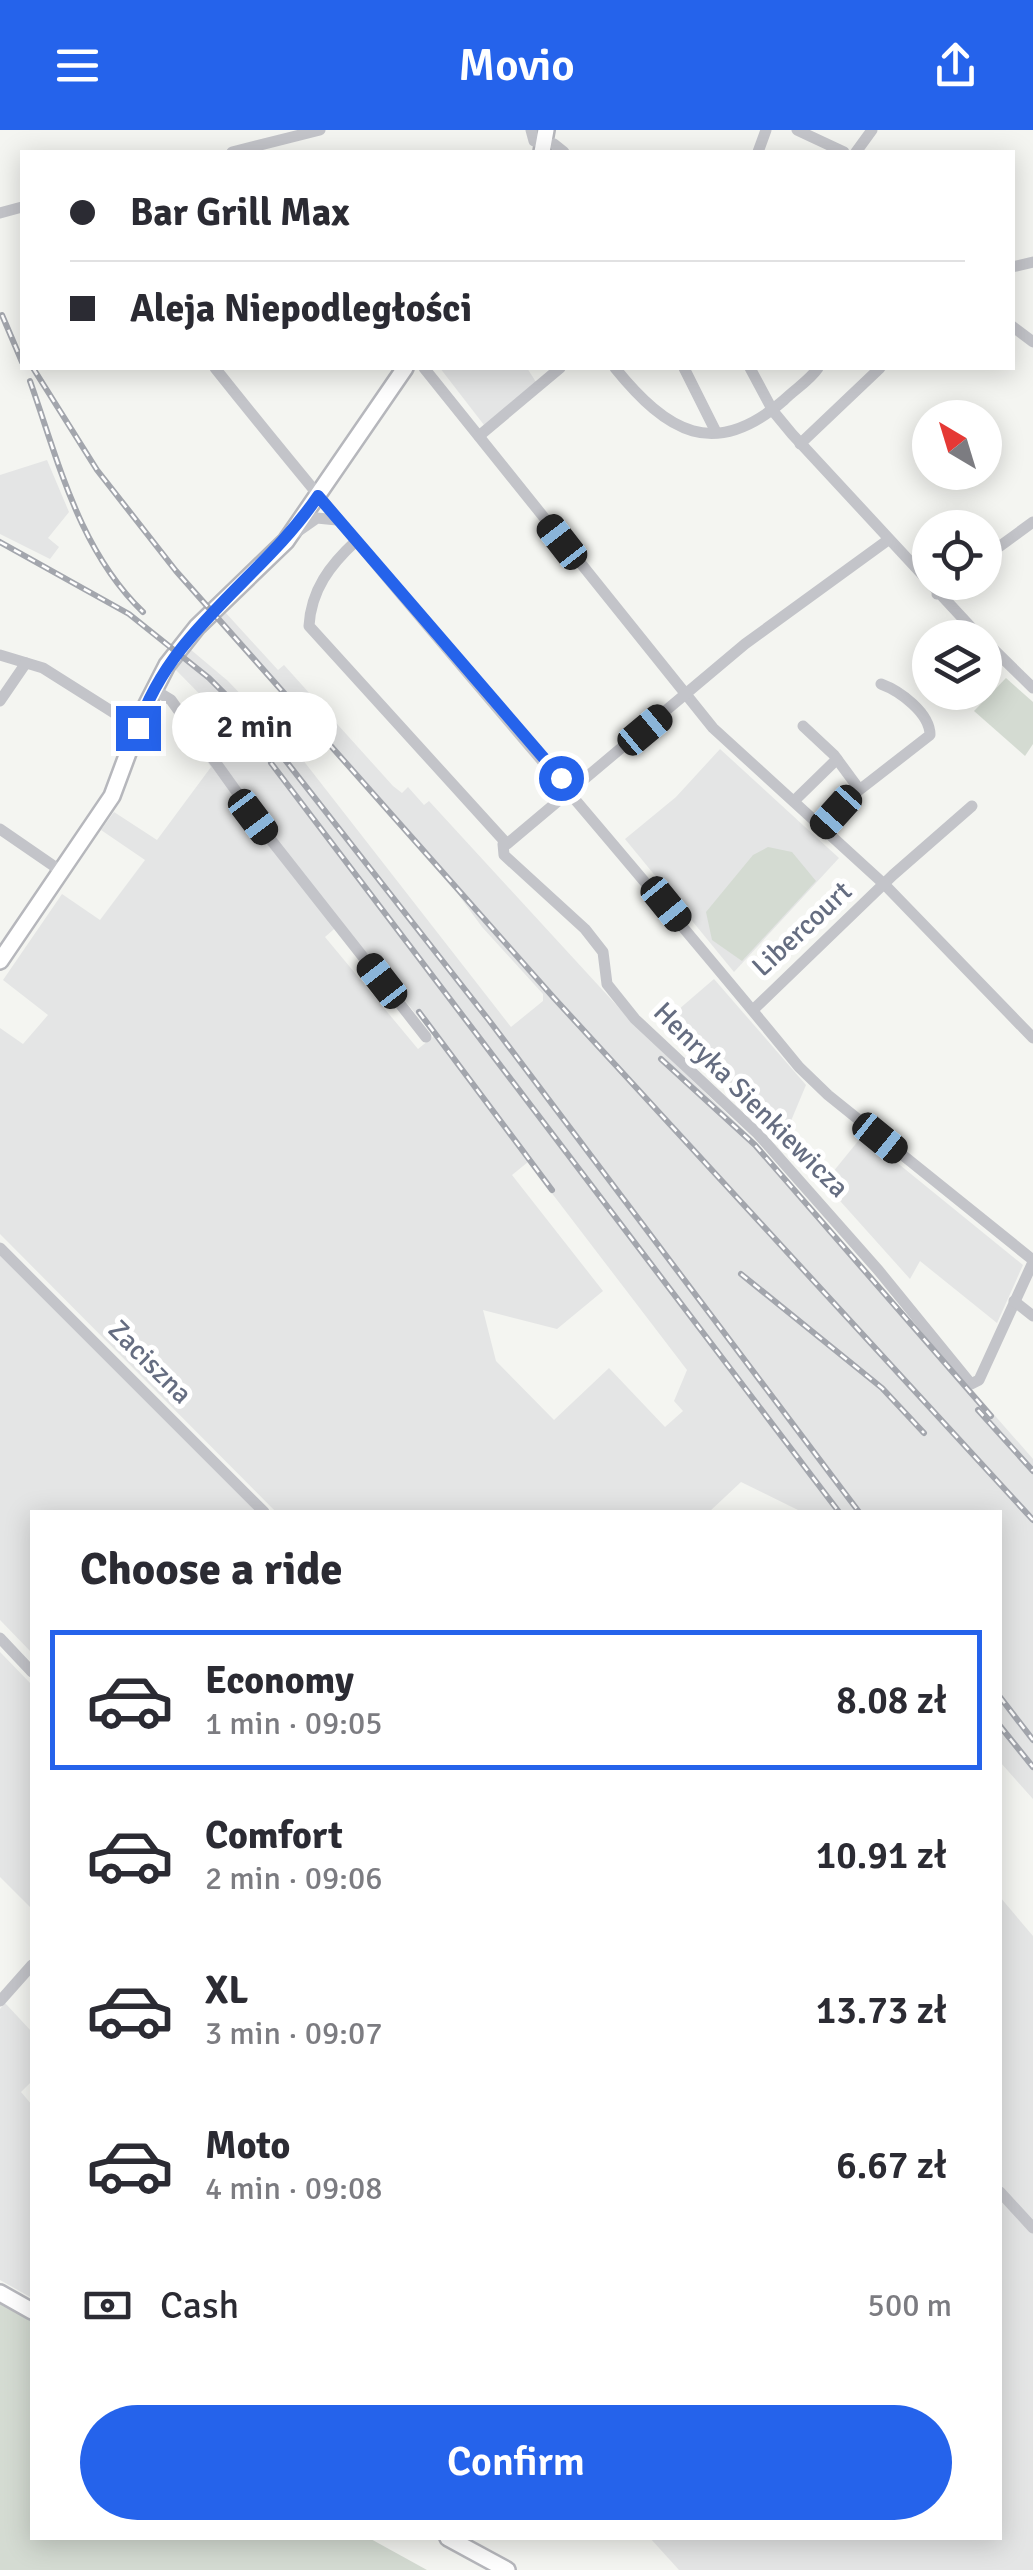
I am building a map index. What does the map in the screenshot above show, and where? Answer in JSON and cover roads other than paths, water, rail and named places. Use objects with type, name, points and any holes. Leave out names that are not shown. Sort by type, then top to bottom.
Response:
[{"type":"main road","points":[[0,961],[112,796],[153,689],[198,627],[286,541],[404,370]]},
{"type":"main road","points":[[0,2293],[30,2310]]},
{"type":"main road","points":[[452,2540],[508,2570]]},
{"type":"street","points":[[240,150],[320,130]]},
{"type":"street","points":[[797,130],[840,150]]},
{"type":"street","points":[[217,370],[337,520],[572,791],[820,1088],[1033,1261],[1014,1301],[1033,1316]]},
{"type":"street","points":[[426,370],[713,728],[884,885],[1033,1038]]},
{"type":"street","points":[[479,436],[558,370]]},
{"type":"street","points":[[617,370],[674,426],[716,432],[742,430],[773,411],[816,370]]},
{"type":"street","points":[[685,370],[716,432]]},
{"type":"street","points":[[751,370],[773,411],[800,444],[912,566]]},
{"type":"street","points":[[800,444],[878,370]]},
{"type":"street","points":[[286,541],[313,519],[337,520]]},
{"type":"street","points":[[1002,545],[1033,522]]},
{"type":"street","points":[[504,844],[745,644],[888,540]]},
{"type":"street","name":"Henryka Sienkiewicza","points":[[356,541],[324,578],[310,610],[309,626],[504,844],[504,856],[585,929],[603,952],[607,984],[635,1019],[758,1134],[880,1271],[946,1358],[972,1384],[978,1380],[1014,1301]]},
{"type":"street","points":[[943,600],[964,620]]},
{"type":"street","points":[[0,656],[50,672],[138,728]]},
{"type":"street","points":[[1002,658],[1033,688]]},
{"type":"street","points":[[0,701],[26,663]]},
{"type":"street","points":[[822,828],[859,789],[925,740],[931,730],[922,713],[881,684]]},
{"type":"street","points":[[153,689],[171,700],[271,840],[426,1037]]},
{"type":"street","points":[[802,726],[837,759],[859,789]]},
{"type":"street","points":[[794,801],[837,759]]},
{"type":"street","name":"Libercourt","points":[[753,1010],[972,806]]},
{"type":"street","points":[[0,829],[61,871]]},
{"type":"street","name":"Zaciszna","points":[[0,1248],[262,1510]]},
{"type":"street","points":[[0,1638],[30,1670]]},
{"type":"street","points":[[0,2001],[30,1967]]},
{"type":"street","points":[[1002,2194],[1033,2228]]},
{"type":"railway","points":[[2,315],[20,357]]},
{"type":"railway","points":[[34,370],[97,470],[176,571],[554,998],[1033,1520]]},
{"type":"railway","points":[[30,381],[87,533],[121,588],[143,612]]},
{"type":"railway","points":[[0,542],[129,614],[209,678],[264,733],[488,1019],[857,1510]]},
{"type":"railway","points":[[271,763],[837,1510]]},
{"type":"railway","points":[[419,1012],[552,1190]]},
{"type":"railway","points":[[661,1059],[755,1145],[991,1416]]},
{"type":"railway","points":[[741,1274],[882,1388],[924,1433]]},
{"type":"railway","points":[[978,1410],[1033,1471]]},
{"type":"railway","points":[[1002,1700],[1033,1740]]},
{"type":"railway","points":[[1002,1728],[1033,1767]]}]
